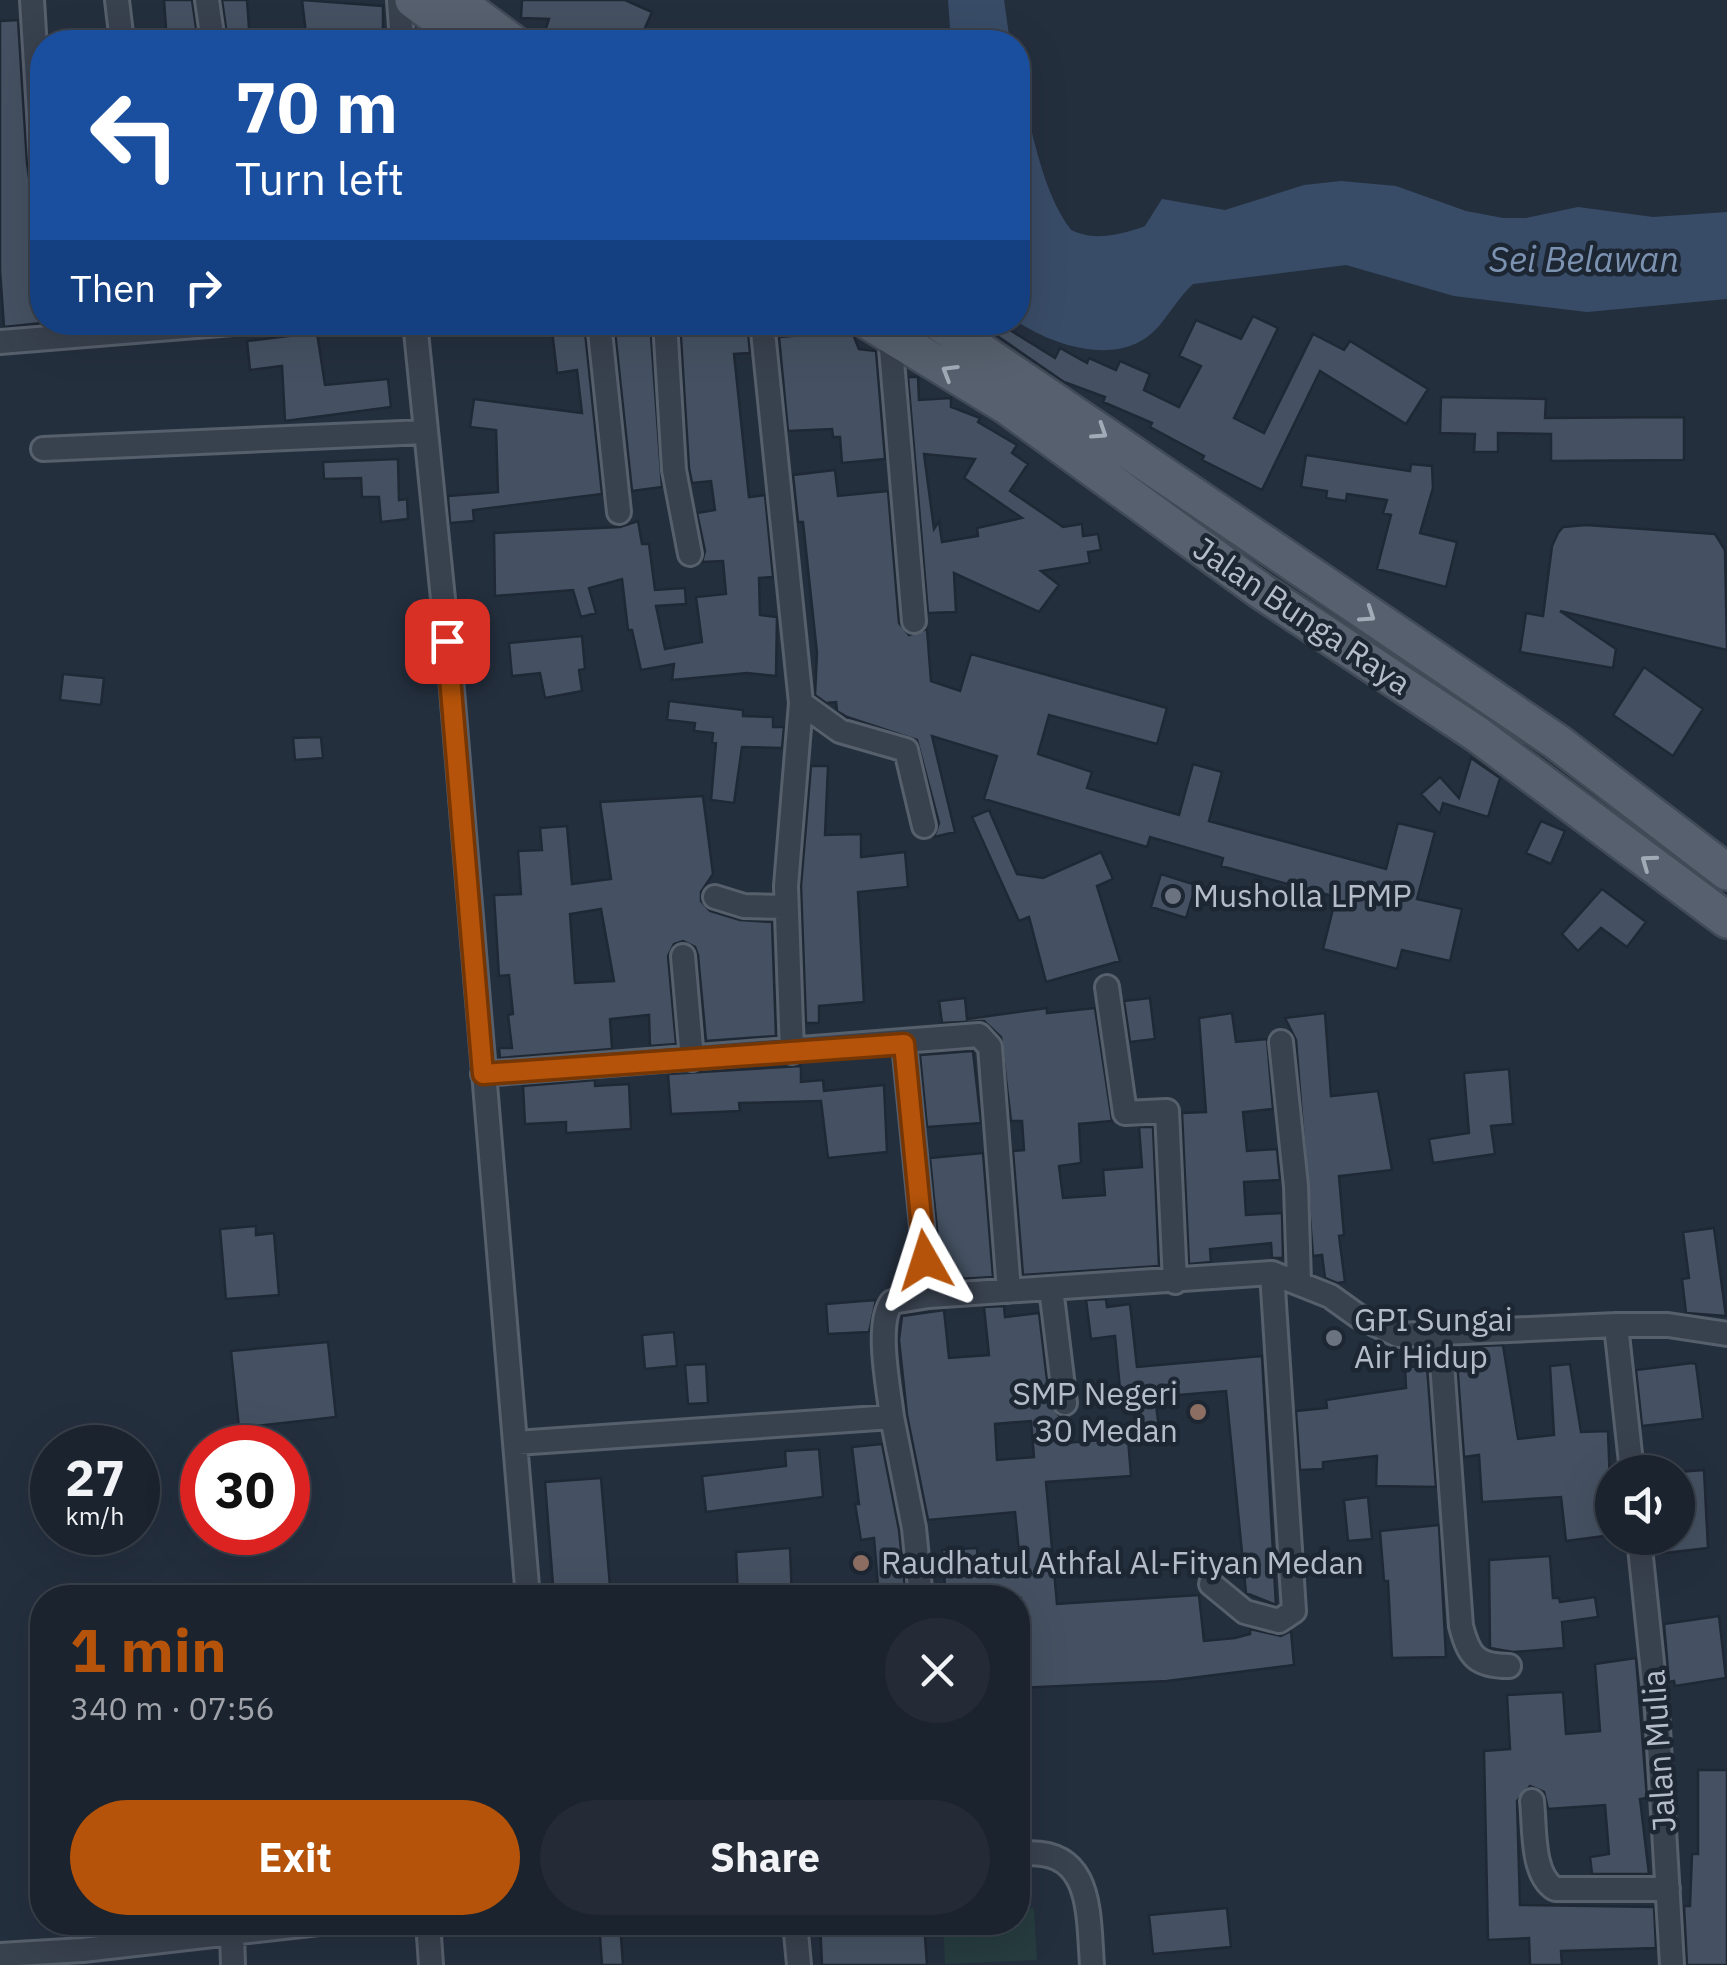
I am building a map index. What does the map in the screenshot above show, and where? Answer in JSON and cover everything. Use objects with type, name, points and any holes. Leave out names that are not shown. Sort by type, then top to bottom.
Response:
[{"type":"main road","points":[[413,0],[454,30]]},
{"type":"main road","points":[[455,0],[496,30]]},
{"type":"main road","name":"Jalan Bunga Raya","points":[[887,335],[1008,408],[1260,591],[1477,734],[1727,920]]},
{"type":"main road","name":"Jalan Bunga Raya","points":[[957,335],[1557,742],[1727,872]]},
{"type":"street","points":[[32,0],[34,30]]},
{"type":"street","points":[[117,0],[121,30]]},
{"type":"street","points":[[207,0],[211,30]]},
{"type":"street","points":[[399,0],[401,30]]},
{"type":"street","points":[[0,341],[30,335]]},
{"type":"street","points":[[416,335],[527,1585]]},
{"type":"street","points":[[600,335],[620,512]]},
{"type":"street","points":[[666,335],[674,470],[690,554]]},
{"type":"street","points":[[763,335],[801,703],[786,906],[792,1052]]},
{"type":"street","points":[[880,335],[914,622]]},
{"type":"street","points":[[43,449],[425,432]]},
{"type":"street","points":[[801,703],[840,732],[906,750],[924,826]]},
{"type":"street","points":[[715,897],[744,906],[786,906]]},
{"type":"street","points":[[683,956],[692,1059]]},
{"type":"street","points":[[1108,987],[1120,1105],[1132,1116],[1167,1111],[1175,1282]]},
{"type":"street","points":[[483,1074],[904,1044],[970,1034],[986,1038],[1009,1291]]},
{"type":"street","points":[[1281,1042],[1296,1186],[1299,1281]]},
{"type":"street","points":[[904,1044],[929,1296]]},
{"type":"street","points":[[1211,1584],[1260,1618],[1279,1621],[1294,1610],[1272,1273]]},
{"type":"street","points":[[919,1585],[914,1528],[892,1417],[884,1331],[886,1309],[892,1302],[929,1296],[1272,1273],[1299,1281],[1398,1335],[1616,1325],[1668,1325],[1727,1334]]},
{"type":"street","points":[[1051,1288],[1066,1403]]},
{"type":"street","points":[[1616,1325],[1630,1455]]},
{"type":"street","points":[[1440,1335],[1461,1626],[1473,1658],[1485,1666],[1509,1666]]},
{"type":"street","points":[[516,1442],[892,1417]]},
{"type":"street","name":"Jalan Mulia","points":[[1641,1555],[1658,1711],[1672,1965]]},
{"type":"street","points":[[1532,1801],[1539,1864],[1546,1883],[1555,1889],[1668,1889]]},
{"type":"street","points":[[1030,1854],[1050,1855],[1073,1869],[1086,1898],[1092,1965]]},
{"type":"street","points":[[0,1954],[84,1958],[226,1935]]},
{"type":"street","points":[[232,1935],[233,1965]]},
{"type":"street","points":[[429,1935],[431,1965]]},
{"type":"street","points":[[796,1935],[799,1965]]},
{"type":"green space","points":[[1030,1908],[1034,1908],[1037,1960],[945,1964],[944,1935],[1030,1935]]},
{"type":"water","points":[[948,0],[1004,0],[1008,30],[950,30]]},
{"type":"water","name":"Sei Belawan","points":[[1030,125],[1056,205],[1086,245],[1107,256],[1133,245],[1162,199],[1225,210],[1304,185],[1341,181],[1396,186],[1466,211],[1503,218],[1526,218],[1578,207],[1653,217],[1727,212],[1727,299],[1587,312],[1454,296],[1346,265],[1193,284],[1158,327],[1143,340],[1126,347],[1089,349],[1033,331]]},
{"type":"building","points":[[164,0],[192,0],[196,30],[166,30]]},
{"type":"building","points":[[222,0],[247,0],[249,30],[226,30]]},
{"type":"building","points":[[302,0],[383,6],[383,30],[306,30]]},
{"type":"building","points":[[522,0],[625,0],[652,12],[645,28],[650,30],[545,30],[549,19],[521,18]]},
{"type":"building","points":[[18,20],[30,184],[30,324],[4,327],[0,270],[0,21]]},
{"type":"building","points":[[1253,316],[1278,328],[1234,418],[1264,433],[1313,334],[1344,350],[1350,341],[1428,389],[1406,424],[1320,371],[1262,490],[1202,460],[1204,456],[1150,427],[1152,423],[1103,402],[1105,397],[1064,382],[996,335],[1018,335],[1055,358],[1060,348],[1087,363],[1089,358],[1116,370],[1120,361],[1150,374],[1144,390],[1179,407],[1201,366],[1179,356],[1196,320],[1241,339]]},
{"type":"building","points":[[317,335],[325,385],[388,379],[391,407],[285,421],[282,366],[250,370],[247,341]]},
{"type":"building","points":[[553,335],[585,335],[602,494],[473,510],[474,521],[450,523],[448,496],[498,492],[496,430],[470,427],[474,399],[582,413],[577,370],[557,373]]},
{"type":"building","points":[[615,335],[651,335],[662,487],[632,491]]},
{"type":"building","points":[[681,335],[748,335],[750,353],[734,354],[749,497],[765,495],[773,577],[759,578],[760,615],[777,617],[776,676],[747,673],[672,680],[674,664],[641,670],[632,630],[628,630],[622,579],[589,588],[596,613],[581,617],[573,590],[495,596],[494,533],[620,527],[638,521],[642,544],[649,544],[655,590],[685,588],[686,604],[656,606],[665,649],[702,642],[696,597],[726,594],[723,561],[702,562],[705,551],[697,513],[715,510],[711,481],[692,483]]},
{"type":"building","points":[[853,335],[859,349],[876,351],[885,459],[842,463],[840,437],[833,437],[832,429],[788,431],[779,337]]},
{"type":"building","points":[[908,377],[918,377],[919,400],[951,398],[951,407],[980,418],[978,422],[1017,445],[1012,453],[1028,464],[1010,491],[1063,527],[1082,524],[1083,536],[1098,534],[1101,550],[1088,552],[1090,563],[1041,571],[1059,585],[1039,612],[954,573],[956,612],[928,613]],"holes":[[[924,454],[975,459],[964,478],[1022,518],[977,528],[978,536],[942,542],[939,521],[934,529]]]},
{"type":"building","points":[[1441,397],[1546,399],[1545,418],[1684,417],[1684,460],[1551,461],[1551,434],[1498,433],[1498,452],[1474,452],[1475,434],[1440,433]]},
{"type":"building","points":[[1306,455],[1410,471],[1411,464],[1432,466],[1433,488],[1420,533],[1457,542],[1446,587],[1377,569],[1391,515],[1383,513],[1387,500],[1347,494],[1346,501],[1326,498],[1327,491],[1301,487]]},
{"type":"building","points":[[398,459],[399,500],[407,499],[408,519],[381,522],[379,497],[362,497],[361,478],[324,479],[323,462]]},
{"type":"building","points":[[835,470],[838,496],[888,491],[899,623],[909,635],[927,629],[931,681],[960,691],[971,654],[1167,708],[1157,744],[1049,715],[1038,754],[1092,772],[1087,788],[1179,815],[1193,764],[1222,772],[1209,821],[1386,869],[1398,823],[1435,832],[1417,899],[1462,909],[1450,961],[1402,950],[1397,969],[1323,949],[1336,897],[1221,866],[1223,858],[1150,837],[1147,847],[984,799],[997,756],[932,736],[955,832],[934,837],[939,823],[917,740],[847,717],[837,711],[836,702],[826,703],[815,695],[817,653],[803,522],[798,522],[793,475]]},
{"type":"building","points":[[1586,525],[1715,534],[1725,550],[1727,650],[1560,611],[1616,649],[1613,668],[1520,652],[1526,613],[1543,616],[1552,546],[1558,533],[1563,527]]},
{"type":"building","points":[[582,636],[582,691],[545,698],[540,673],[512,676],[509,643]]},
{"type":"building","points":[[1644,667],[1703,709],[1673,756],[1613,715]]},
{"type":"building","points":[[63,674],[104,678],[101,705],[60,700]]},
{"type":"building","points":[[669,701],[743,710],[743,716],[773,717],[773,727],[784,727],[782,748],[742,747],[734,803],[711,800],[716,743],[712,742],[713,733],[694,731],[695,723],[667,720]]},
{"type":"building","points":[[321,737],[323,758],[295,760],[293,738]]},
{"type":"building","points":[[1471,758],[1500,778],[1488,817],[1443,803],[1440,814],[1421,794],[1440,777],[1459,798]]},
{"type":"building","points":[[811,766],[828,766],[825,835],[861,834],[861,857],[905,852],[908,887],[858,892],[864,1002],[819,1006],[819,1023],[806,1023],[801,886]]},
{"type":"building","points":[[703,796],[713,874],[701,892],[701,901],[710,911],[740,920],[772,922],[776,1036],[706,1041],[698,955],[695,947],[683,941],[674,944],[668,956],[676,1044],[650,1046],[649,1015],[610,1019],[612,1049],[500,1058],[499,1048],[512,1048],[508,1015],[513,1014],[509,975],[499,976],[494,895],[521,894],[518,851],[542,850],[540,828],[567,826],[572,884],[611,879],[600,802]],"holes":[[[601,909],[614,981],[575,983],[570,914]]]},
{"type":"building","points":[[989,810],[1017,874],[1043,878],[1101,852],[1113,879],[1097,886],[1120,961],[1046,982],[1029,917],[1019,921],[972,817]]},
{"type":"building","points":[[1541,821],[1565,831],[1551,864],[1526,853]]},
{"type":"building","name":"Musholla LPMP","points":[[1161,874],[1196,885],[1186,918],[1151,907]]},
{"type":"building","points":[[1602,889],[1646,922],[1627,947],[1601,928],[1578,951],[1562,934]]},
{"type":"building","points":[[965,998],[967,1019],[1047,1008],[1047,1013],[1095,1008],[1112,1121],[1079,1124],[1081,1163],[1059,1166],[1063,1198],[1105,1195],[1103,1170],[1142,1167],[1139,1127],[1153,1127],[1159,1266],[1023,1275],[1013,1151],[1024,1150],[1022,1121],[1011,1121],[1001,1037],[984,1021],[942,1023],[939,1001]]},
{"type":"building","points":[[1150,998],[1155,1039],[1130,1042],[1124,1001]]},
{"type":"building","points":[[1232,1013],[1236,1042],[1267,1039],[1273,1109],[1243,1112],[1247,1151],[1277,1149],[1280,1180],[1244,1182],[1246,1215],[1282,1213],[1283,1258],[1272,1258],[1271,1243],[1210,1249],[1211,1262],[1189,1264],[1182,1113],[1206,1112],[1199,1018]]},
{"type":"building","points":[[1325,1013],[1331,1096],[1378,1091],[1392,1170],[1339,1176],[1344,1235],[1339,1236],[1345,1282],[1337,1283],[1325,1278],[1322,1255],[1313,1256],[1296,1040],[1285,1018]]},
{"type":"building","points":[[973,1051],[981,1123],[927,1127],[920,1055]]},
{"type":"building","points":[[801,1066],[801,1082],[823,1080],[824,1091],[884,1085],[887,1152],[828,1158],[821,1101],[739,1103],[740,1111],[671,1114],[668,1074]]},
{"type":"building","points":[[1509,1069],[1513,1124],[1491,1126],[1495,1154],[1433,1163],[1429,1139],[1469,1133],[1464,1073]]},
{"type":"building","points":[[595,1080],[595,1086],[629,1084],[631,1129],[566,1133],[566,1122],[525,1124],[523,1086]]},
{"type":"building","points":[[983,1153],[993,1277],[942,1280],[930,1158]]},
{"type":"building","points":[[256,1226],[256,1235],[274,1233],[279,1295],[226,1299],[220,1229]]},
{"type":"building","points":[[1714,1228],[1726,1316],[1686,1313],[1682,1279],[1689,1278],[1683,1232]]},
{"type":"building","points":[[1106,1299],[1107,1307],[1130,1304],[1137,1367],[1262,1356],[1276,1605],[1246,1593],[1226,1391],[1155,1397],[1160,1436],[1137,1439],[1132,1399],[1121,1400],[1115,1336],[1091,1339],[1086,1300]]},
{"type":"building","points":[[876,1300],[869,1332],[828,1334],[826,1304]]},
{"type":"building","points":[[1004,1306],[1005,1317],[1039,1313],[1050,1405],[1063,1420],[1065,1443],[1128,1438],[1131,1476],[1046,1482],[1057,1604],[1199,1595],[1204,1641],[1235,1638],[1250,1634],[1250,1629],[1281,1636],[1291,1631],[1294,1665],[1167,1681],[1030,1687],[1030,1585],[945,1585],[942,1550],[977,1548],[979,1576],[1021,1571],[1015,1512],[928,1520],[907,1415],[899,1340],[902,1316],[944,1310],[949,1358],[989,1355],[984,1307]],"holes":[[[1031,1421],[1034,1457],[997,1460],[995,1424]]]},
{"type":"building","points":[[674,1332],[677,1366],[645,1369],[642,1335]]},
{"type":"building","points":[[328,1342],[336,1417],[239,1425],[231,1351]]},
{"type":"building","points":[[1503,1345],[1518,1439],[1554,1435],[1550,1366],[1570,1364],[1581,1432],[1608,1431],[1609,1455],[1595,1455],[1595,1537],[1566,1541],[1561,1497],[1482,1502],[1479,1455],[1464,1457],[1456,1347]]},
{"type":"building","points":[[706,1364],[708,1403],[688,1404],[685,1365]]},
{"type":"building","points":[[1696,1364],[1703,1419],[1642,1426],[1636,1370]]},
{"type":"building","points":[[1427,1366],[1436,1487],[1376,1486],[1377,1456],[1323,1462],[1323,1469],[1300,1470],[1296,1411],[1327,1408],[1326,1400],[1406,1388],[1405,1367]]},
{"type":"building","points":[[882,1444],[899,1530],[905,1585],[878,1585],[874,1538],[861,1540],[852,1447]]},
{"type":"building","points":[[819,1449],[823,1497],[706,1512],[702,1476],[786,1466],[785,1451]]},
{"type":"building","points":[[1704,1470],[1708,1548],[1695,1550],[1695,1471]]},
{"type":"building","points":[[601,1478],[610,1585],[553,1585],[545,1482]]},
{"type":"building","points":[[1368,1497],[1372,1539],[1348,1541],[1344,1500]]},
{"type":"building","points":[[1439,1525],[1446,1657],[1392,1658],[1388,1581],[1384,1581],[1380,1531]]},
{"type":"building","points":[[790,1548],[791,1585],[737,1585],[736,1552]]},
{"type":"building","points":[[1550,1556],[1553,1598],[1560,1602],[1595,1597],[1598,1617],[1562,1622],[1564,1648],[1513,1652],[1490,1648],[1489,1560]]},
{"type":"building","points":[[1719,1616],[1726,1678],[1675,1686],[1674,1681],[1669,1682],[1664,1624]]},
{"type":"building","points":[[1636,1658],[1647,1798],[1640,1799],[1649,1874],[1592,1874],[1590,1857],[1609,1854],[1605,1805],[1548,1809],[1544,1792],[1530,1786],[1517,1801],[1520,1905],[1654,1907],[1656,1948],[1561,1951],[1562,1965],[1530,1965],[1529,1938],[1488,1940],[1484,1751],[1510,1749],[1507,1695],[1563,1692],[1566,1734],[1600,1731],[1595,1664]]},
{"type":"building","points":[[1698,1770],[1727,1770],[1727,1965],[1687,1965],[1684,1906],[1690,1906],[1692,1854],[1698,1854]]},
{"type":"building","points":[[1227,1908],[1231,1947],[1153,1954],[1149,1915]]},
{"type":"building","points":[[600,1935],[621,1935],[623,1965],[602,1965]]},
{"type":"building","points":[[821,1935],[925,1935],[927,1965],[822,1965]]},
{"type":"waterway","name":"Sei Belawan","points":[[1030,225],[1053,242],[1086,254],[1121,253],[1163,240]]},
{"type":"place","name":"Musholla LPMP","points":[[1173,896]]},
{"type":"place","name":"GPI Sungai Air Hidup","points":[[1334,1338]]},
{"type":"place","name":"SMP Negeri 30 Medan","points":[[1198,1412]]},
{"type":"place","name":"Raudhatul Athfal Al-Fityan Medan","points":[[861,1563]]},
{"type":"route","points":[[447,641],[483,1074],[904,1044],[925,1260]]}]
